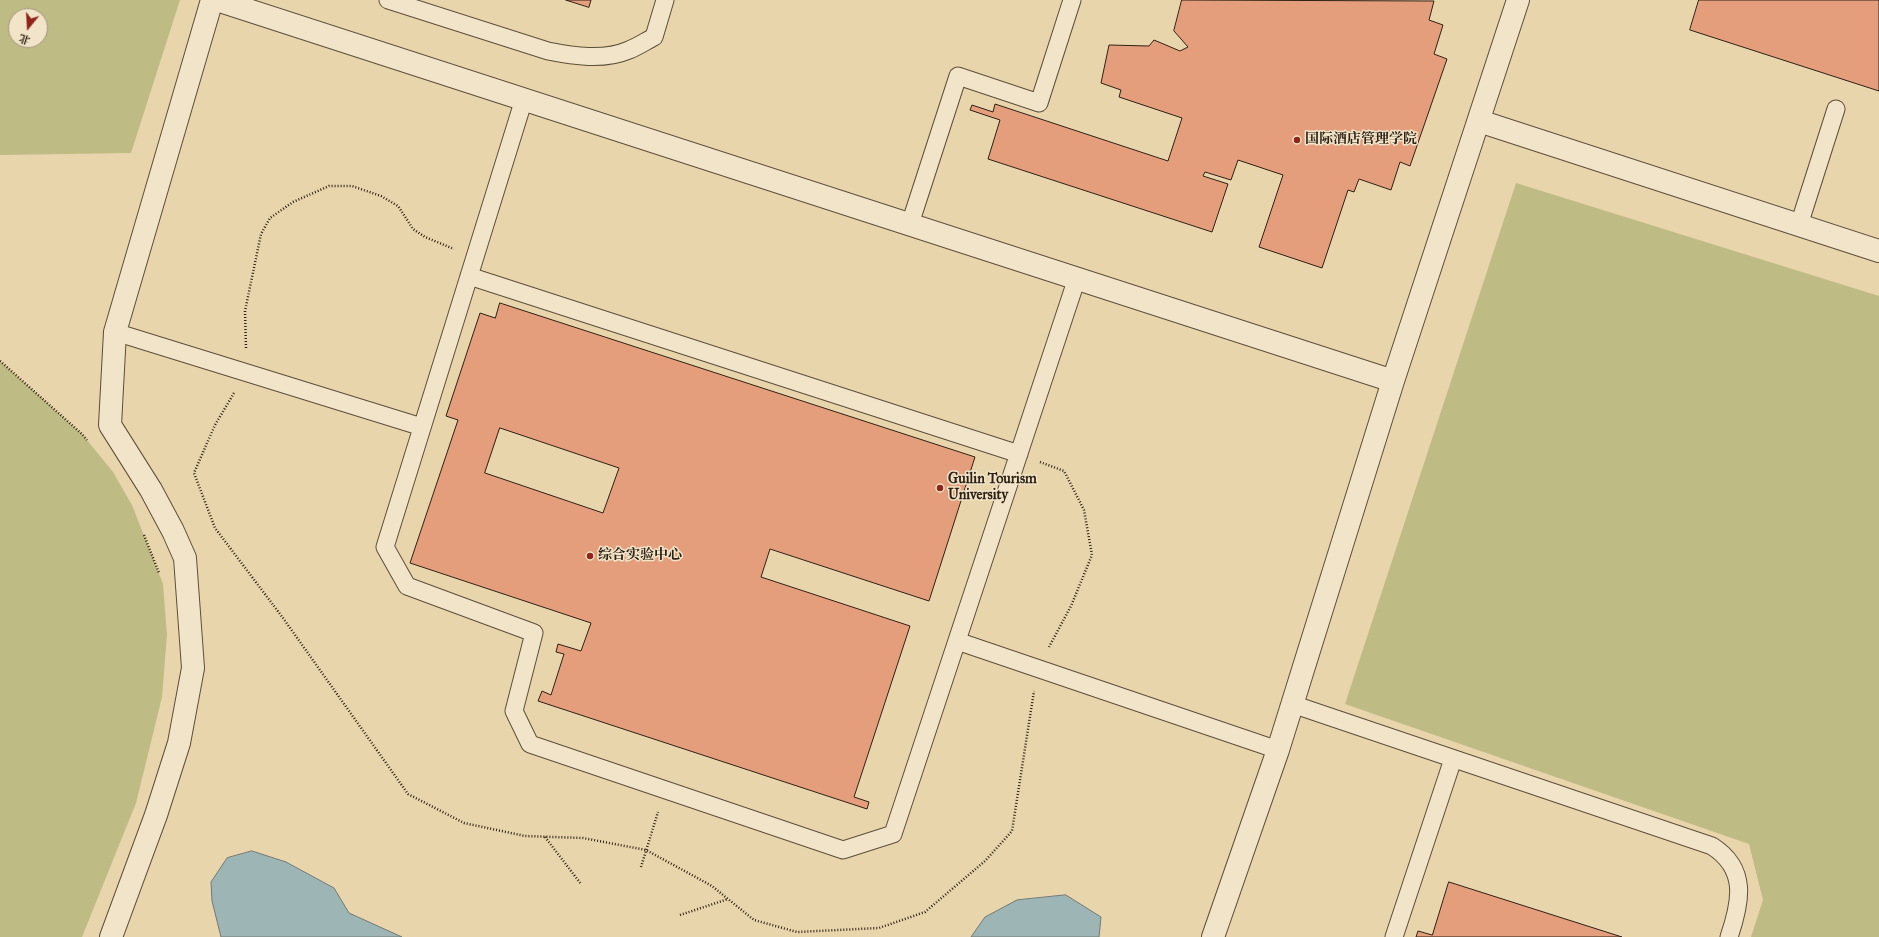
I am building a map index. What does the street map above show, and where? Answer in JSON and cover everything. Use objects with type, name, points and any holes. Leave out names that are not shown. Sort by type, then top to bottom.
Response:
[{"type":"street","points":[[111,937],[156,815],[179,743],[193,668],[185,558],[173,531],[151,490],[110,424],[115,332],[212,0]]},
{"type":"street","points":[[217,0],[1393,380]]},
{"type":"street","points":[[1213,937],[1278,750],[1393,380],[1518,0]]},
{"type":"street","points":[[1479,121],[1879,251]]},
{"type":"lane","points":[[388,0],[548,51],[574,57],[599,56],[628,51],[654,37],[665,0]]},
{"type":"lane","points":[[910,224],[958,76],[1039,103],[1072,0]]},
{"type":"lane","points":[[524,99],[385,547],[407,586],[534,632],[514,711],[530,744],[843,850],[893,834],[1076,278]]},
{"type":"lane","points":[[1799,225],[1836,109]]},
{"type":"lane","points":[[470,276],[751,363],[1018,454]]},
{"type":"lane","points":[[115,332],[422,427]]},
{"type":"lane","points":[[957,641],[1278,750]]},
{"type":"lane","points":[[1292,704],[1712,846],[1729,858],[1734,869],[1740,892],[1730,937]]},
{"type":"lane","points":[[1394,937],[1453,759]]},
{"type":"path","points":[[475,258],[425,237],[413,229],[398,206],[381,196],[352,186],[329,186],[293,202],[270,218],[261,234],[245,311],[246,357],[233,397],[214,425],[194,473],[215,528],[283,618],[408,794],[464,823],[525,836],[583,838],[646,850],[712,886],[754,920],[797,932],[879,928],[925,912],[984,861],[1012,831],[1036,678],[1051,642],[1071,606],[1092,555],[1084,510],[1064,471],[1018,454]]},
{"type":"path","points":[[0,361],[82,434],[91,445]]},
{"type":"path","points":[[143,534],[160,577]]},
{"type":"path","points":[[641,867],[664,790]]},
{"type":"path","points":[[545,837],[581,884]]},
{"type":"path","points":[[680,915],[728,899]]},
{"type":"shaded area","points":[[0,0],[180,0],[131,153],[0,155]]},
{"type":"shaded area","points":[[1516,183],[1879,296],[1879,937],[1751,937],[1763,900],[1749,844],[1345,704]]},
{"type":"shaded area","points":[[0,361],[82,434],[113,472],[132,505],[163,584],[167,635],[162,697],[136,803],[82,937],[0,937]]},
{"type":"water","points":[[252,851],[286,862],[334,888],[349,913],[402,937],[221,937],[212,901],[211,882],[227,858]]},
{"type":"water","points":[[1066,895],[1101,917],[1099,937],[971,937],[985,917],[1017,900]]},
{"type":"building","points":[[566,0],[591,0],[589,7]]},
{"type":"building","name":"国际酒店管理学院","points":[[1182,0],[1434,1],[1429,20],[1443,25],[1434,54],[1447,59],[1410,166],[1400,162],[1391,190],[1359,179],[1354,192],[1348,190],[1322,268],[1259,247],[1283,175],[1238,160],[1231,180],[1205,172],[1203,176],[1228,184],[1212,232],[988,159],[1000,120],[970,110],[972,105],[993,112],[995,104],[1168,161],[1182,118],[1119,97],[1121,90],[1101,83],[1109,45],[1149,46],[1154,40],[1180,51],[1188,47],[1174,31]]},
{"type":"building","points":[[1699,0],[1879,0],[1879,91],[1690,30]]},
{"type":"building","name":"综合实验中心","points":[[500,303],[975,457],[929,601],[770,549],[761,577],[910,626],[854,797],[869,802],[867,809],[538,701],[542,691],[551,695],[564,654],[556,652],[558,644],[581,651],[591,623],[410,563],[458,420],[446,416],[480,313],[495,318]],"holes":[[[500,428],[619,468],[603,513],[485,473]]]},
{"type":"building","points":[[1449,882],[1622,937],[1416,937],[1418,931],[1432,935]]},
{"type":"place","name":"国际酒店管理学院","points":[[1297,140]]},
{"type":"place","name":"Guilin Tourism University","points":[[940,488]]},
{"type":"place","name":"综合实验中心","points":[[590,556]]}]
